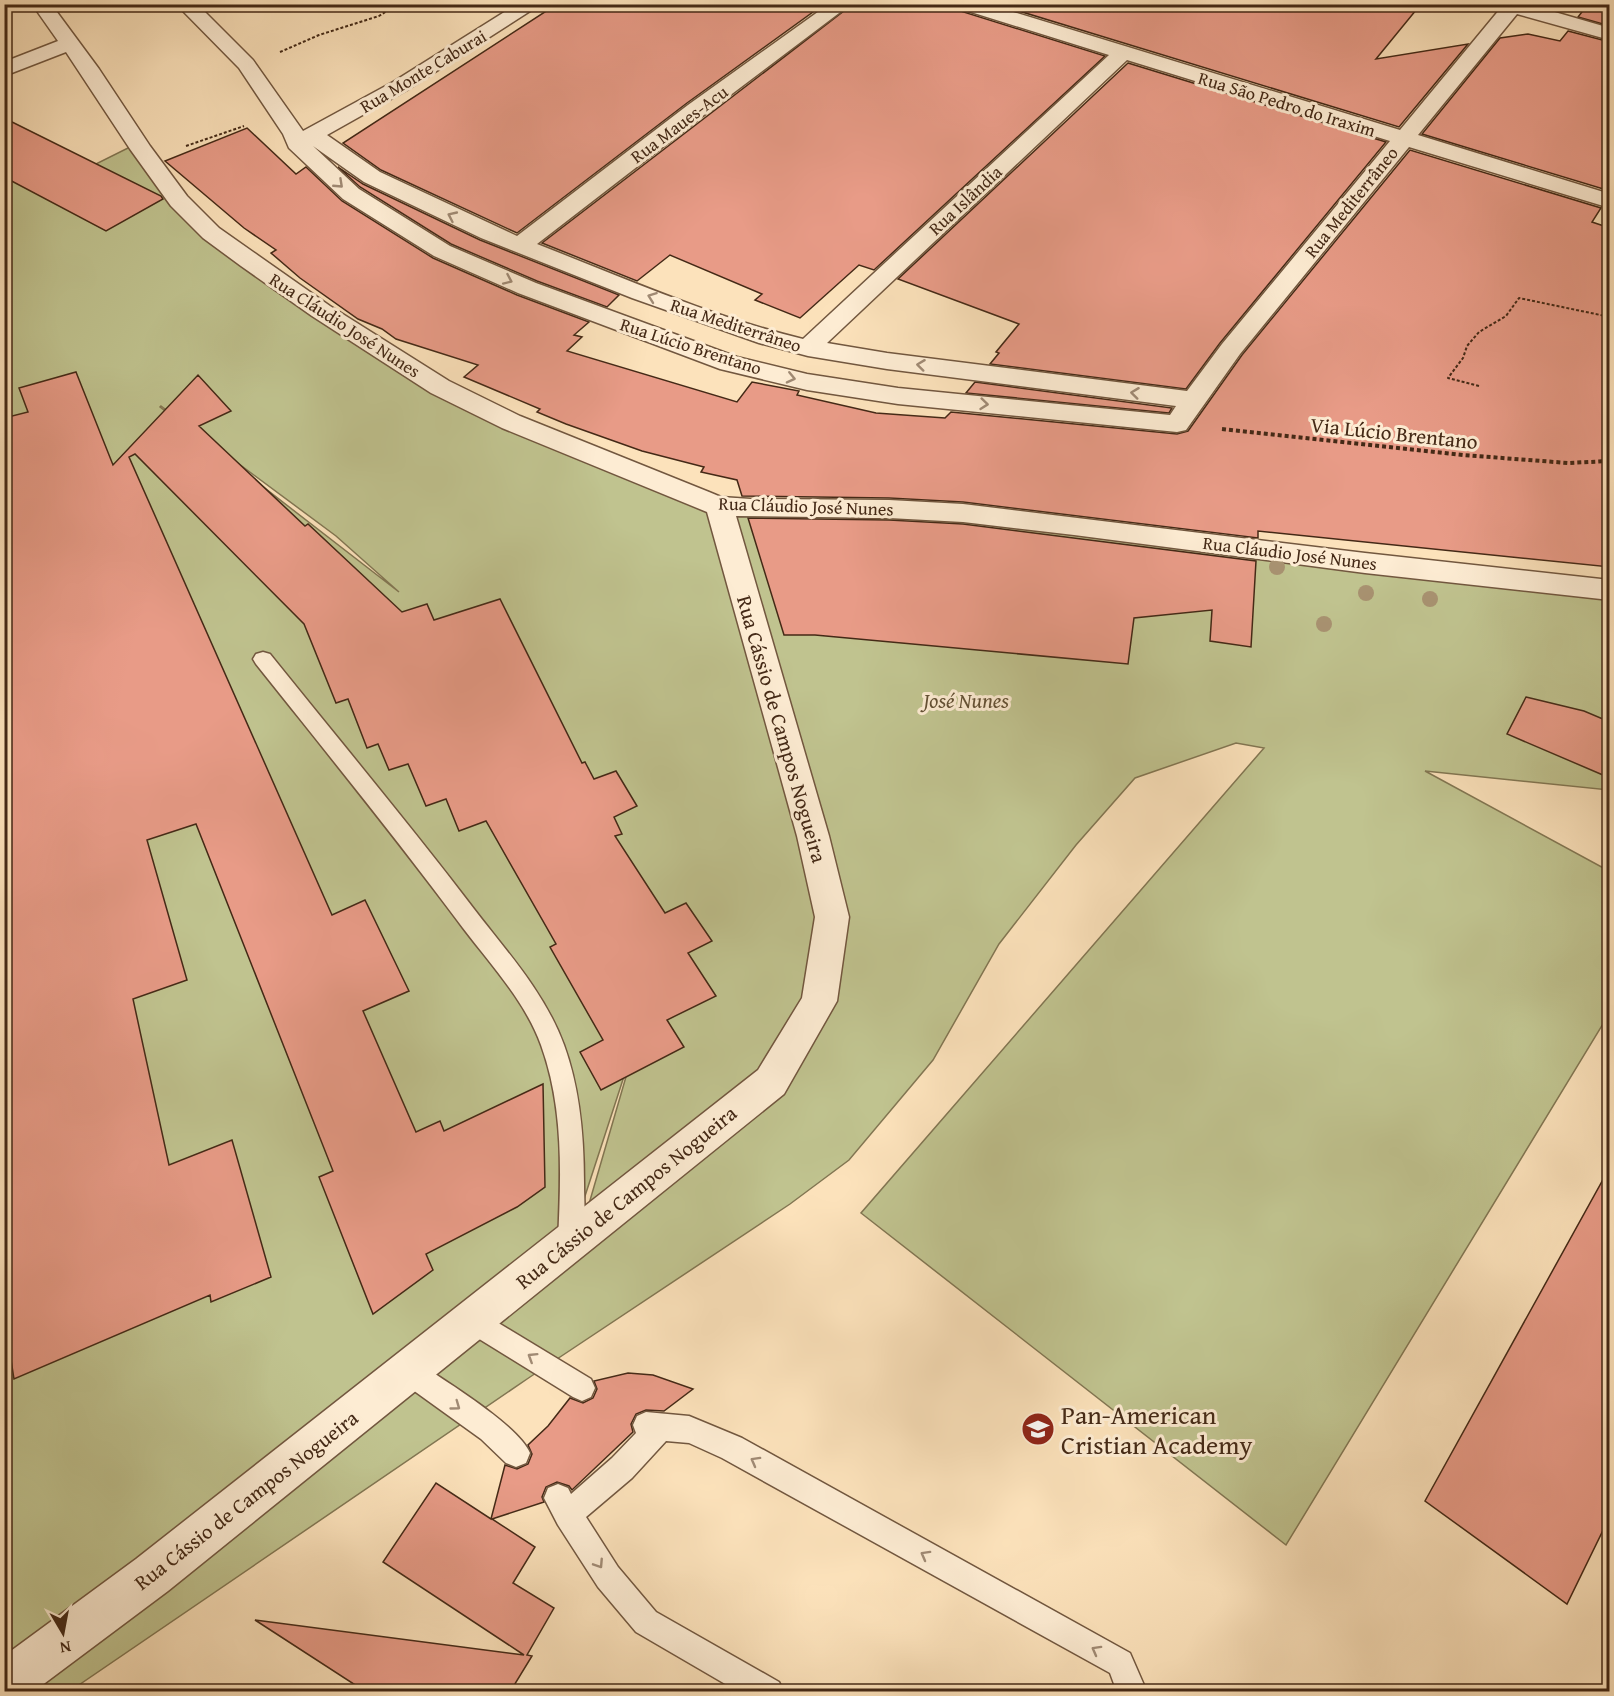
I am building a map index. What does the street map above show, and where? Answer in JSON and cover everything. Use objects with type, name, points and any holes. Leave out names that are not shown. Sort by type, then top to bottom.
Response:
[{"type":"street","name":"Rua Cláudio José Nunes","points":[[41,4],[92,73],[148,159],[180,201],[211,233],[321,311],[441,387],[511,422],[719,506],[952,512],[1610,590]]},
{"type":"street","name":"Rua Lúcio Brentano","points":[[185,4],[246,64],[279,115],[351,194],[442,251],[527,288],[729,363],[807,382],[898,396],[1177,424]]},
{"type":"street","name":"Rua Monte Caburai","points":[[301,138],[400,86],[532,4]]},
{"type":"street","name":"Rua Maues-Acu","points":[[519,246],[696,110],[842,4]]},
{"type":"street","name":"Rua São Pedro do Iraxim","points":[[965,4],[1122,54],[1610,201]]},
{"type":"street","points":[[1507,6],[1610,34]]},
{"type":"street","name":"Rua Mediterrâneo","points":[[1177,424],[1231,349],[1507,6]]},
{"type":"street","points":[[4,70],[69,44]]},
{"type":"street","name":"Rua Islândia","points":[[808,348],[1122,54]]},
{"type":"street","name":"Rua Mediterrâneo","points":[[301,138],[372,177],[519,246],[707,318],[768,338],[808,348],[886,361],[1194,400]]},
{"type":"street","name":"Rua Cássio de Campos Nogueira","points":[[4,1685],[152,1575],[771,1082],[819,1001],[832,918],[813,836],[719,506]]},
{"type":"lane","points":[[263,659],[447,890],[528,999],[551,1042],[564,1082],[574,1158],[570,1242]]},
{"type":"lane","points":[[472,1320],[582,1388]]},
{"type":"lane","points":[[408,1371],[490,1430],[516,1453]]},
{"type":"lane","points":[[769,1692],[646,1622],[608,1578],[563,1506],[622,1468],[652,1427],[673,1427],[703,1433],[793,1482],[1120,1663],[1132,1692]]},
{"type":"path","points":[[246,64],[319,35],[379,16],[398,4]]},
{"type":"path","points":[[148,159],[279,115]]},
{"type":"path","points":[[1479,386],[1448,378],[1463,358],[1467,346],[1479,332],[1506,316],[1519,298],[1610,316]]},
{"type":"path","name":"Via Lúcio Brentano","points":[[1177,424],[1463,455],[1568,463],[1610,461]]},
{"type":"green space","points":[[136,144],[180,204],[426,380],[717,507],[826,915],[812,998],[765,1077],[584,1221],[644,1015],[570,1242],[5,1672],[5,167],[56,184]],"holes":[[[161,406],[336,536],[399,592],[160,407]]]},
{"type":"green space","name":"José Nunes","points":[[727,514],[945,519],[1609,596],[1609,790],[1425,771],[1609,871],[1609,1014],[1286,1545],[861,1213],[1264,748],[1236,743],[1135,778],[1076,845],[999,944],[933,1060],[849,1160],[790,1204],[530,1377],[70,1691],[7,1692],[778,1084],[840,915]]},
{"type":"building","points":[[557,4],[824,4],[687,103],[517,233],[381,170],[343,143]]},
{"type":"building","points":[[853,4],[954,4],[957,10],[1105,56],[874,270],[859,265],[800,318],[755,300],[762,294],[670,255],[637,281],[542,243]]},
{"type":"building","points":[[996,4],[1421,4],[1376,59],[1468,44],[1399,127]]},
{"type":"building","points":[[1588,4],[1610,4],[1610,26],[1578,17]]},
{"type":"building","points":[[1568,31],[1610,42],[1610,191],[1422,134],[1500,38],[1528,34],[1560,41]]},
{"type":"building","points":[[1128,63],[1386,142],[1220,343],[1186,389],[990,364],[999,353],[996,352],[1019,324],[898,279]]},
{"type":"building","points":[[4,118],[163,199],[106,231],[4,177]]},
{"type":"building","points":[[247,128],[296,174],[306,167],[342,201],[433,258],[517,295],[589,322],[574,335],[582,337],[567,351],[737,402],[752,382],[799,391],[797,395],[876,413],[945,418],[951,412],[1177,434],[1188,431],[1242,355],[1410,150],[1601,208],[1592,222],[1610,228],[1610,567],[1258,531],[1258,538],[963,502],[889,498],[742,496],[737,480],[701,472],[704,467],[642,451],[566,424],[537,412],[540,409],[464,377],[478,365],[396,339],[382,329],[358,319],[300,278],[271,253],[276,250],[244,228],[165,161]]},
{"type":"building","points":[[338,167],[363,184],[480,240],[619,295],[607,307],[537,281],[451,244],[360,187]]},
{"type":"building","points":[[76,372],[113,465],[198,375],[231,411],[199,426],[305,526],[308,524],[402,612],[427,604],[434,620],[500,599],[582,763],[585,762],[594,779],[616,771],[637,806],[614,817],[622,834],[615,836],[665,913],[686,903],[712,941],[688,953],[716,996],[667,1020],[684,1047],[601,1090],[580,1052],[603,1040],[550,947],[556,944],[486,821],[459,831],[446,799],[426,806],[408,764],[389,770],[378,744],[367,748],[348,699],[336,703],[304,624],[135,454],[129,457],[332,915],[365,900],[409,991],[363,1011],[416,1132],[440,1121],[444,1131],[543,1084],[545,1187],[517,1207],[426,1254],[433,1270],[373,1314],[319,1177],[333,1171],[196,824],[147,840],[187,980],[133,999],[169,1165],[232,1140],[271,1277],[211,1302],[210,1295],[14,1379],[4,1315],[4,418],[28,412],[19,388]]},
{"type":"building","points":[[975,382],[1172,408],[1169,413],[966,393]]},
{"type":"building","points":[[748,518],[889,520],[963,524],[1256,561],[1251,647],[1210,641],[1212,610],[1134,618],[1128,664],[815,635],[784,635]]},
{"type":"building","points":[[1526,697],[1584,711],[1610,722],[1610,778],[1507,734]]},
{"type":"building","points":[[1610,1167],[1610,1516],[1567,1604],[1425,1501]]},
{"type":"building","points":[[628,1373],[653,1375],[693,1389],[664,1411],[646,1410],[636,1414],[631,1424],[633,1432],[572,1490],[569,1486],[557,1482],[546,1487],[542,1497],[544,1502],[492,1519],[535,1547],[513,1583],[554,1608],[527,1655],[532,1656],[510,1692],[366,1692],[255,1620],[524,1655],[383,1562],[436,1483],[491,1519],[505,1465],[517,1469],[528,1464],[532,1454],[528,1445],[548,1426],[570,1398],[583,1403],[593,1398],[597,1389],[594,1381]]},
{"type":"place","name":"Pan-American Cristian Academy","points":[[1038,1429]]}]
